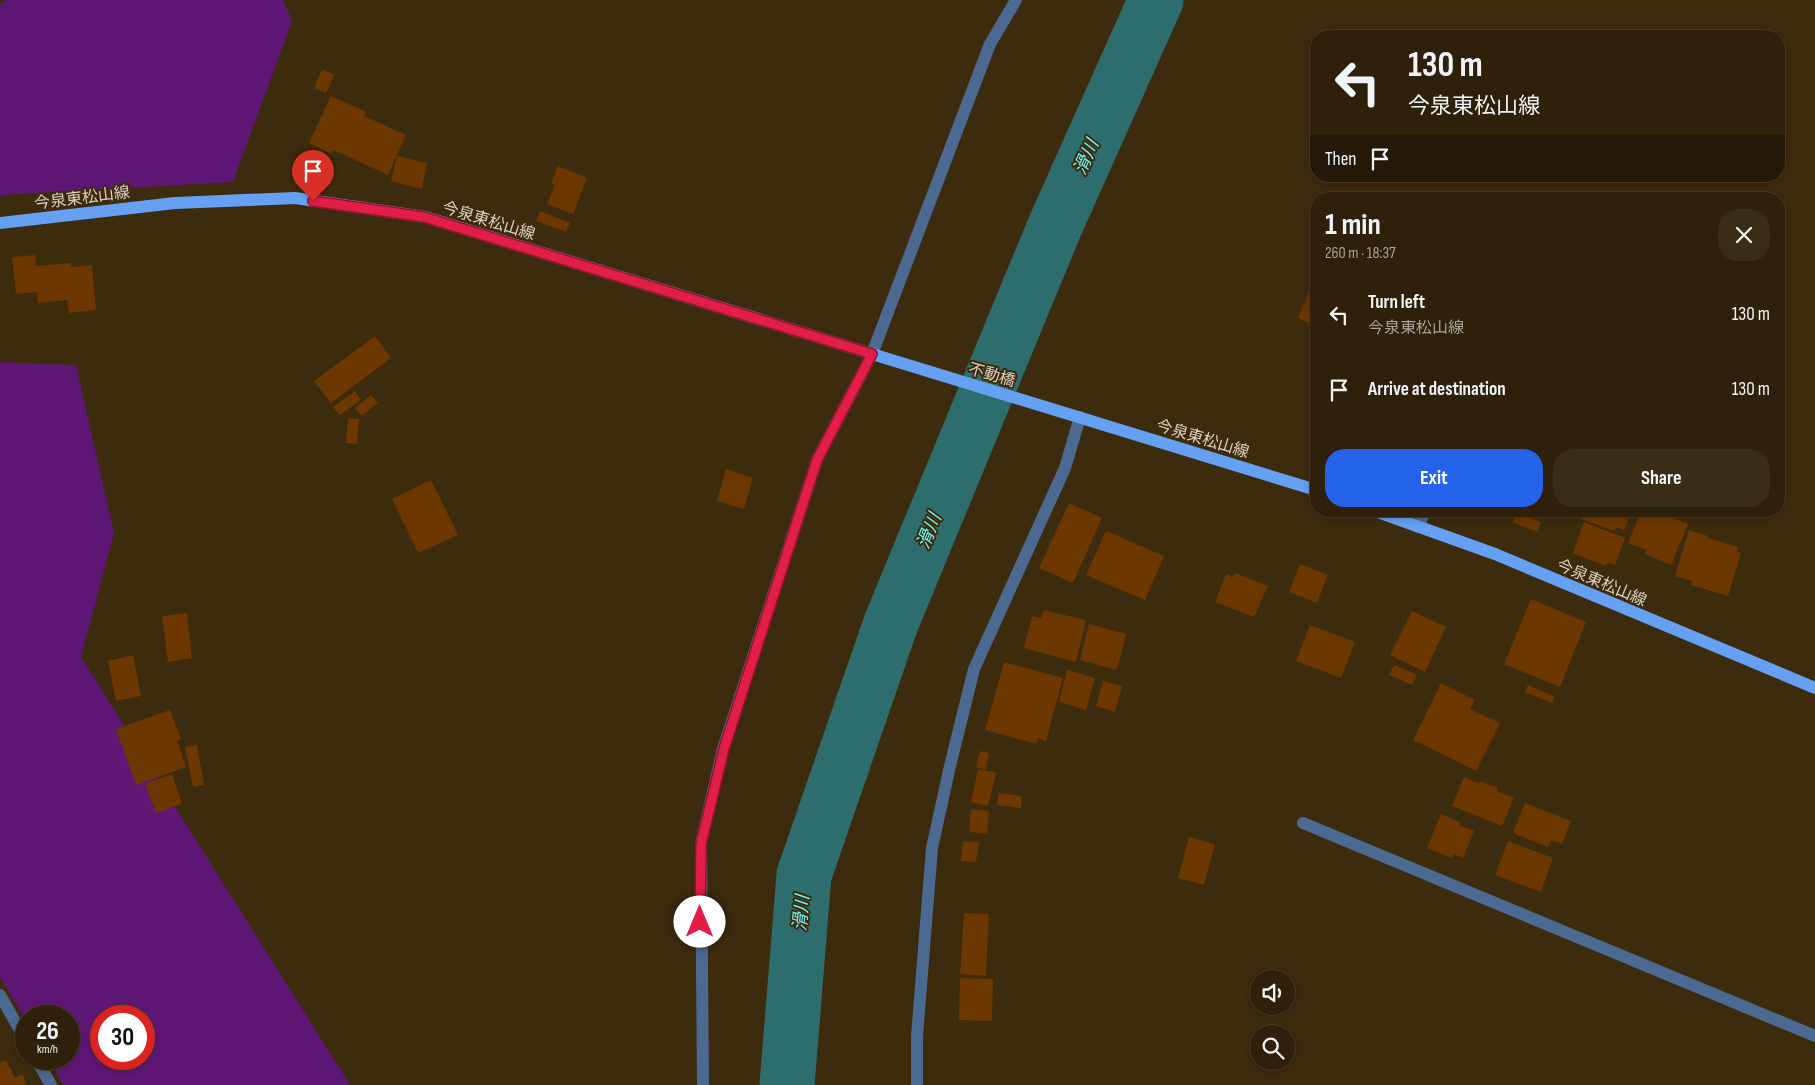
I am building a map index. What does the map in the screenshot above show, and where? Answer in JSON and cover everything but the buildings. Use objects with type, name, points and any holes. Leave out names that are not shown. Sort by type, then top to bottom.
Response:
[{"type":"main road","name":"今泉東松山線","points":[[0,223],[175,202],[295,198],[424,217],[895,362]]},
{"type":"main road","name":"不動橋","points":[[895,362],[1080,417]]},
{"type":"main road","name":"今泉東松山線","points":[[1080,417],[1310,488]]},
{"type":"main road","name":"今泉東松山線","points":[[1391,517],[1495,554],[1815,688]]},
{"type":"street","points":[[703,1085],[701,844],[724,749],[817,460],[872,354],[990,44],[1016,0]]},
{"type":"street","points":[[918,1085],[917,1036],[932,848],[950,766],[974,669],[1065,468],[1080,417]]},
{"type":"street","points":[[1418,527],[1422,517]]},
{"type":"street","points":[[1303,823],[1815,1036]]},
{"type":"street","points":[[0,995],[15,1022]]},
{"type":"street","points":[[42,1070],[51,1085]]},
{"type":"shaded area","points":[[7,0],[283,0],[292,21],[233,182],[0,195],[0,4]]},
{"type":"shaded area","points":[[0,362],[76,365],[114,533],[81,657],[350,1085],[64,1085],[55,1070],[80,1070],[80,1005],[17,1005],[0,977]]},
{"type":"waterway","name":"滑川","points":[[787,1085],[804,875],[891,623],[1055,226],[1156,0]]},
{"type":"route","points":[[313,201],[424,217],[872,354],[817,460],[724,749],[701,844],[700,922]]}]
